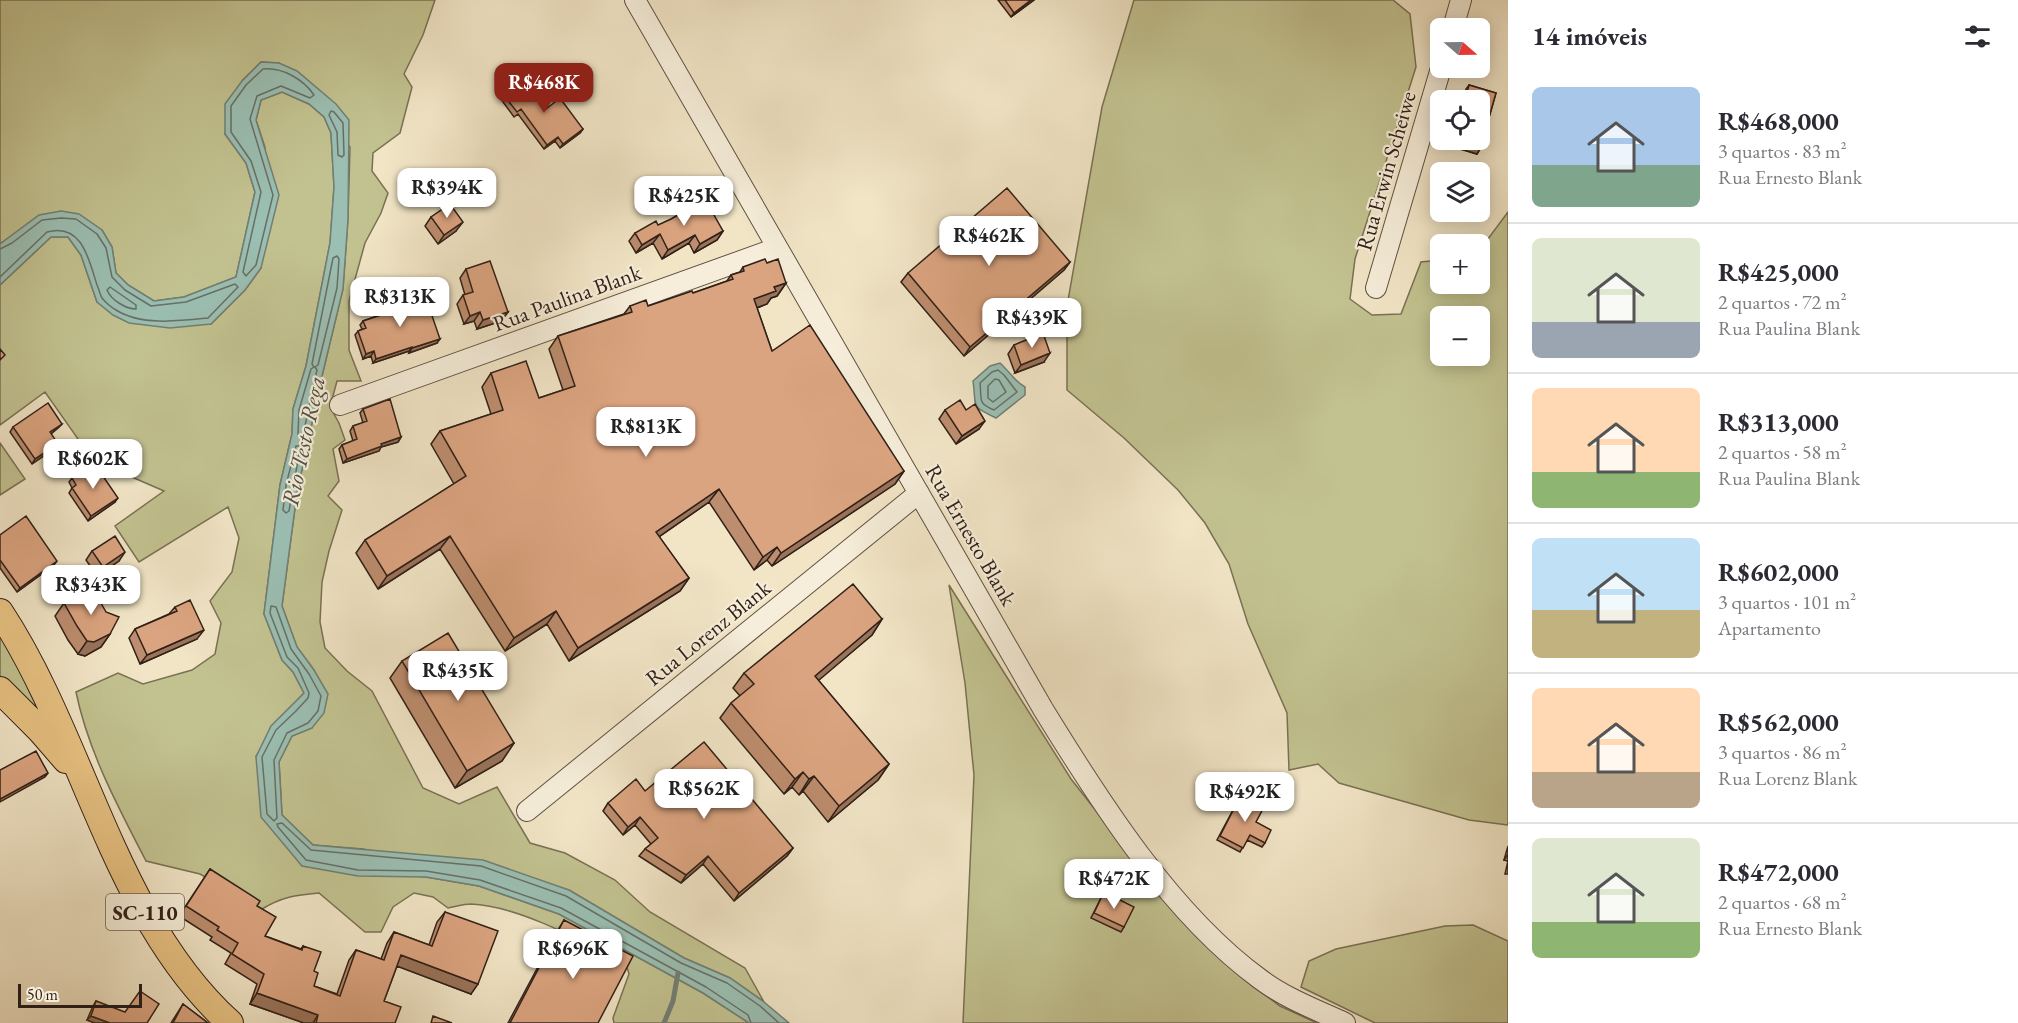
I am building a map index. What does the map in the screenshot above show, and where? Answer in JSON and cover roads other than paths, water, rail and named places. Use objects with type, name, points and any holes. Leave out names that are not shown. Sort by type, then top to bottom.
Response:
[{"type":"main road","name":"SC-110","points":[[2,618],[47,695],[139,901],[167,949],[203,996],[230,1023]]},
{"type":"main road","name":"SC-110","points":[[0,690],[40,730],[86,785]]},
{"type":"street","name":"Rua Ernesto Blank","points":[[635,0],[1070,753],[1101,800],[1169,891],[1200,926],[1260,979],[1298,1001],[1345,1023]]},
{"type":"street","points":[[1456,18],[1461,0]]},
{"type":"street","name":"Rua Erwin Scheiwe","points":[[1376,288],[1438,78]]},
{"type":"street","name":"Rua Paulina Blank","points":[[340,405],[777,248]]},
{"type":"street","name":"Rua Lorenz Blank","points":[[527,811],[919,493]]},
{"type":"water","name":"Rio Testo Rega","points":[[261,62],[279,63],[297,71],[336,104],[349,120],[348,219],[343,289],[297,493],[282,606],[297,647],[328,694],[324,713],[312,728],[292,736],[279,762],[282,815],[313,845],[483,860],[569,890],[684,958],[730,978],[789,1023],[749,1023],[703,993],[559,914],[479,886],[426,877],[358,876],[302,866],[261,817],[256,757],[271,726],[304,693],[293,672],[282,660],[264,614],[280,485],[292,434],[293,409],[306,366],[330,243],[334,187],[331,133],[324,117],[309,104],[282,92],[261,100],[256,120],[279,195],[261,268],[245,290],[211,324],[170,328],[129,323],[113,315],[97,302],[81,255],[68,237],[51,237],[0,285],[0,244],[39,215],[61,211],[79,214],[102,230],[112,247],[116,273],[128,285],[154,301],[184,297],[236,277],[255,192],[246,163],[225,134],[225,104],[242,81]]},
{"type":"water","points":[[1000,363],[1025,387],[1025,395],[996,418],[976,405],[973,381],[990,366]]},
{"type":"waterway","points":[[664,1023],[673,1001],[678,973]]}]
